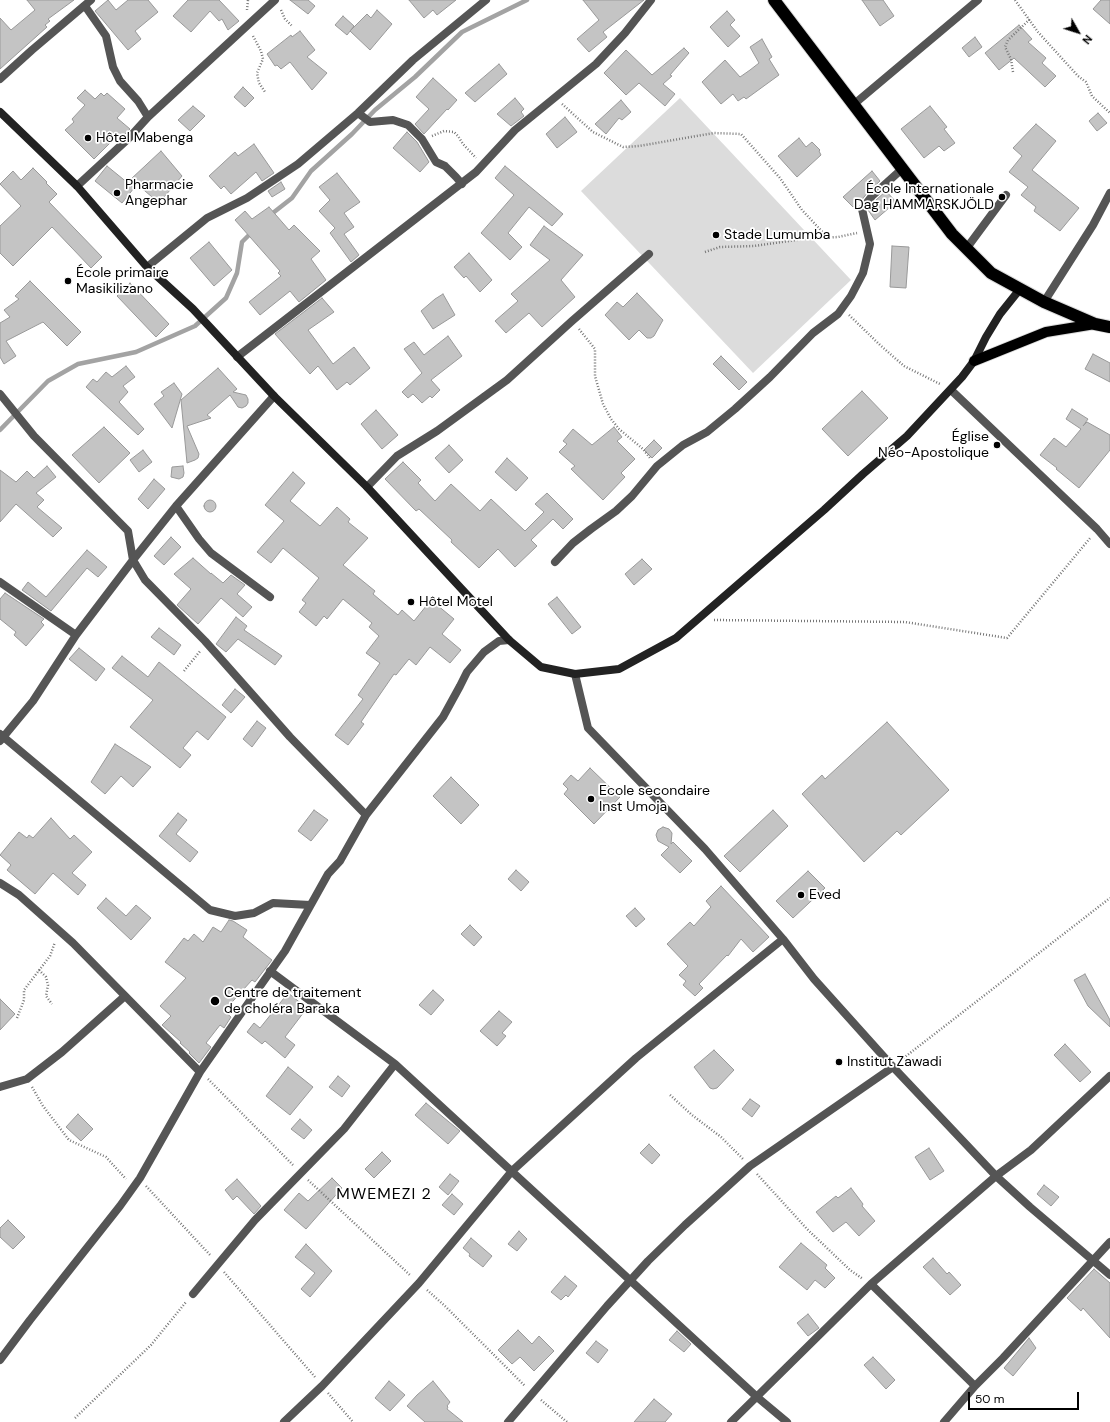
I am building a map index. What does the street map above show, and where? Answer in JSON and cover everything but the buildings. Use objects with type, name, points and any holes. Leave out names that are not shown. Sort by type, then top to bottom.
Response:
[{"type":"highway","points":[[774,0],[952,234],[966,249],[991,272],[1020,289],[1044,302],[1095,324],[1110,327]]},
{"type":"main road","points":[[974,361],[1046,332],[1095,324]]},
{"type":"street","points":[[77,186],[129,138],[148,117],[275,0]]},
{"type":"street","points":[[147,267],[207,218],[247,198],[298,164],[358,113],[413,60],[486,0]]},
{"type":"street","points":[[237,357],[462,184],[482,166],[514,130],[596,64],[625,33],[651,0]]},
{"type":"street","points":[[853,105],[978,0]]},
{"type":"street","points":[[0,79],[88,3],[106,36],[113,67],[120,81],[138,101],[148,117]]},
{"type":"street","points":[[0,112],[77,186],[147,267],[193,309],[274,396],[367,487],[509,640],[541,667],[575,674],[619,669],[676,638],[697,620],[907,436],[951,390],[974,361],[1000,314],[1020,289]]},
{"type":"street","points":[[358,113],[370,122],[393,120],[408,126],[422,139],[436,162],[445,166],[462,184]]},
{"type":"street","points":[[555,562],[579,538],[616,511],[632,496],[657,466],[683,445],[707,432],[735,409],[765,382],[813,333],[838,314],[851,296],[863,273],[870,244],[862,209],[872,196],[902,169]]},
{"type":"street","points":[[1044,302],[1094,225],[1110,193]]},
{"type":"street","points":[[966,249],[1006,195]]},
{"type":"street","points":[[367,487],[397,456],[437,431],[507,380],[572,321],[650,254]]},
{"type":"street","points":[[951,390],[1097,529],[1110,544]]},
{"type":"street","points":[[0,394],[34,436],[128,531],[133,560],[145,580],[205,641],[290,737],[366,815]]},
{"type":"street","points":[[274,396],[176,506],[76,635],[33,701],[1,737],[210,910],[235,916],[254,913],[273,903],[310,906]]},
{"type":"street","points":[[176,506],[199,539],[211,553],[270,597]]},
{"type":"street","points":[[0,582],[76,635]]},
{"type":"street","points":[[0,1360],[120,1206],[140,1178],[200,1072],[285,951],[328,874],[340,861],[366,815],[443,717],[467,672],[484,652],[499,641],[509,640]]},
{"type":"street","points":[[575,674],[588,728],[705,849],[783,939],[814,979],[892,1067],[996,1176],[1110,1275]]},
{"type":"street","points":[[0,883],[19,895],[59,929],[200,1072]]},
{"type":"street","points":[[284,1422],[322,1386],[419,1283],[512,1171],[636,1058],[783,939]]},
{"type":"street","points":[[270,971],[395,1064],[757,1397],[787,1422]]},
{"type":"street","points":[[0,1087],[27,1079],[62,1052],[125,996]]},
{"type":"street","points":[[193,1294],[255,1220],[344,1128],[395,1064]]},
{"type":"street","points":[[508,1422],[607,1306],[685,1225],[750,1166],[892,1067]]},
{"type":"street","points":[[731,1422],[871,1284],[996,1176],[1031,1150],[1110,1076]]},
{"type":"street","points":[[944,1422],[975,1386],[1003,1358],[1110,1242]]},
{"type":"street","points":[[871,1284],[975,1386]]},
{"type":"path","points":[[275,0],[285,19],[292,26]]},
{"type":"path","points":[[1015,0],[1038,32],[1073,71],[1086,82],[1092,96],[1110,113]]},
{"type":"path","points":[[1013,72],[1011,59],[1005,47],[1008,40],[1030,20]]},
{"type":"path","points":[[248,26],[261,51],[262,60],[257,73],[259,83],[265,92]]},
{"type":"path","points":[[555,97],[577,119],[593,132],[623,147],[639,146],[714,133],[741,134],[780,178],[802,210],[828,238]]},
{"type":"path","points":[[422,139],[444,131],[454,132],[482,166]]},
{"type":"path","points":[[705,252],[720,247],[754,246],[803,239],[838,237],[867,231]]},
{"type":"path","points":[[842,308],[904,366],[951,390]]},
{"type":"path","points":[[572,321],[595,349],[595,376],[602,404],[619,429],[643,449],[657,466]]},
{"type":"path","points":[[697,620],[905,622],[1007,638],[1097,529]]},
{"type":"path","points":[[184,671],[204,647],[205,641]]},
{"type":"path","points":[[892,1067],[1110,898]]},
{"type":"path","points":[[17,1018],[24,1000],[24,990],[50,956],[59,929]]},
{"type":"path","points":[[39,970],[46,977],[48,985],[46,996],[52,1004]]},
{"type":"path","points":[[200,1072],[301,1172],[446,1307],[533,1393],[567,1422]]},
{"type":"path","points":[[27,1079],[42,1106],[69,1140],[106,1157],[133,1187]]},
{"type":"path","points":[[670,1094],[692,1115],[721,1137],[750,1166],[807,1229],[850,1270],[871,1284]]},
{"type":"path","points":[[140,1178],[218,1264],[353,1422]]},
{"type":"path","points":[[75,1418],[151,1345],[193,1294]]},
{"type":"shaded area","name":"Stade Lumumba","points":[[680,98],[851,280],[753,373],[581,191]]},
{"type":"waterway","points":[[269,216],[292,198],[311,171],[352,134],[375,110],[415,77],[462,32],[527,0]]},
{"type":"waterway","points":[[0,430],[48,381],[78,364],[136,352],[195,326],[226,298],[237,273],[242,242],[252,232]]},
{"type":"place","name":"Hôtel Mabenga","points":[[88,138]]},
{"type":"place","name":"Pharmacie Angephar","points":[[117,193]]},
{"type":"place","name":"École Internationale Dag HAMMARSKJÖLD","points":[[1002,197]]},
{"type":"place","name":"Stade Lumumba","points":[[716,235]]},
{"type":"place","name":"École primaire Masikilizano","points":[[68,281]]},
{"type":"place","name":"Église Néo-Apostolique","points":[[997,445]]},
{"type":"place","name":"Hôtel Motel","points":[[411,602]]},
{"type":"place","name":"Ecole secondaire Inst Umoja","points":[[591,799]]},
{"type":"place","name":"Eved","points":[[801,895]]},
{"type":"place","name":"Centre de traitement de choléra Baraka","points":[[215,1001]]},
{"type":"place","name":"Institut Zawadi","points":[[839,1062]]},
{"type":"district","name":"MWEMEZI 2","points":[[384,1195]]}]
